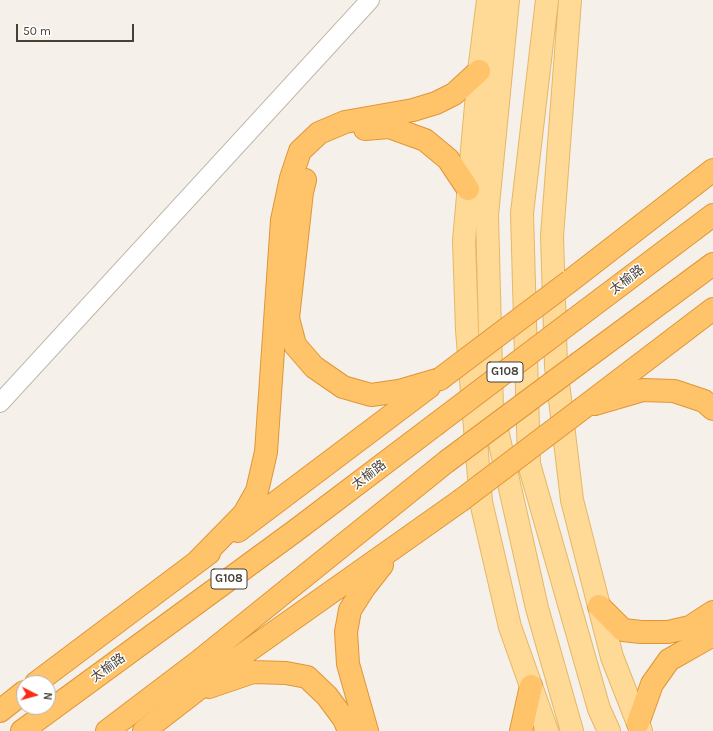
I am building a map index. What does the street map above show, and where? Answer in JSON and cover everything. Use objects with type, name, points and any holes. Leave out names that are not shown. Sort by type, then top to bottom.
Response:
[{"type":"highway","points":[[198,561],[244,514],[257,491],[266,452],[282,220],[291,178],[300,150],[319,133],[345,122],[413,110],[436,103],[454,94],[479,71]]},
{"type":"highway","points":[[440,379],[399,391],[371,395],[343,387],[314,367],[295,345],[288,318],[302,192],[308,162],[326,141],[352,130],[390,127],[425,140],[448,159],[468,189]]},
{"type":"highway","points":[[695,185],[713,163]]},
{"type":"highway","points":[[47,675],[570,281],[713,170]]},
{"type":"highway","name":"太榆路","points":[[22,731],[294,531],[713,215]]},
{"type":"highway","name":"G108","points":[[107,731],[198,662],[446,462],[713,264]]},
{"type":"highway","points":[[144,731],[238,658],[460,501],[713,309]]},
{"type":"highway","points":[[583,408],[643,390],[674,391],[704,401],[713,410]]},
{"type":"highway","points":[[367,731],[348,664],[346,632],[350,610],[364,588],[398,545]]},
{"type":"highway","points":[[599,606],[623,630],[641,632],[668,632],[690,627],[713,612]]},
{"type":"highway","points":[[639,727],[652,684],[669,660],[713,636]]},
{"type":"highway","points":[[195,691],[252,672],[286,673],[307,677],[327,696],[344,720],[349,731]]},
{"type":"highway","points":[[521,731],[531,686]]},
{"type":"highway","points":[[0,710],[16,698]]},
{"type":"main road","points":[[488,0],[479,71],[464,241],[467,330],[481,502],[510,627],[547,731]]},
{"type":"main road","points":[[508,0],[487,215],[492,408],[537,608],[572,731]]},
{"type":"main road","points":[[547,0],[522,213],[529,464],[599,709],[609,731]]},
{"type":"main road","points":[[570,0],[552,236],[556,366],[572,500],[612,657],[639,727]]},
{"type":"street","points":[[0,403],[370,0]]}]
